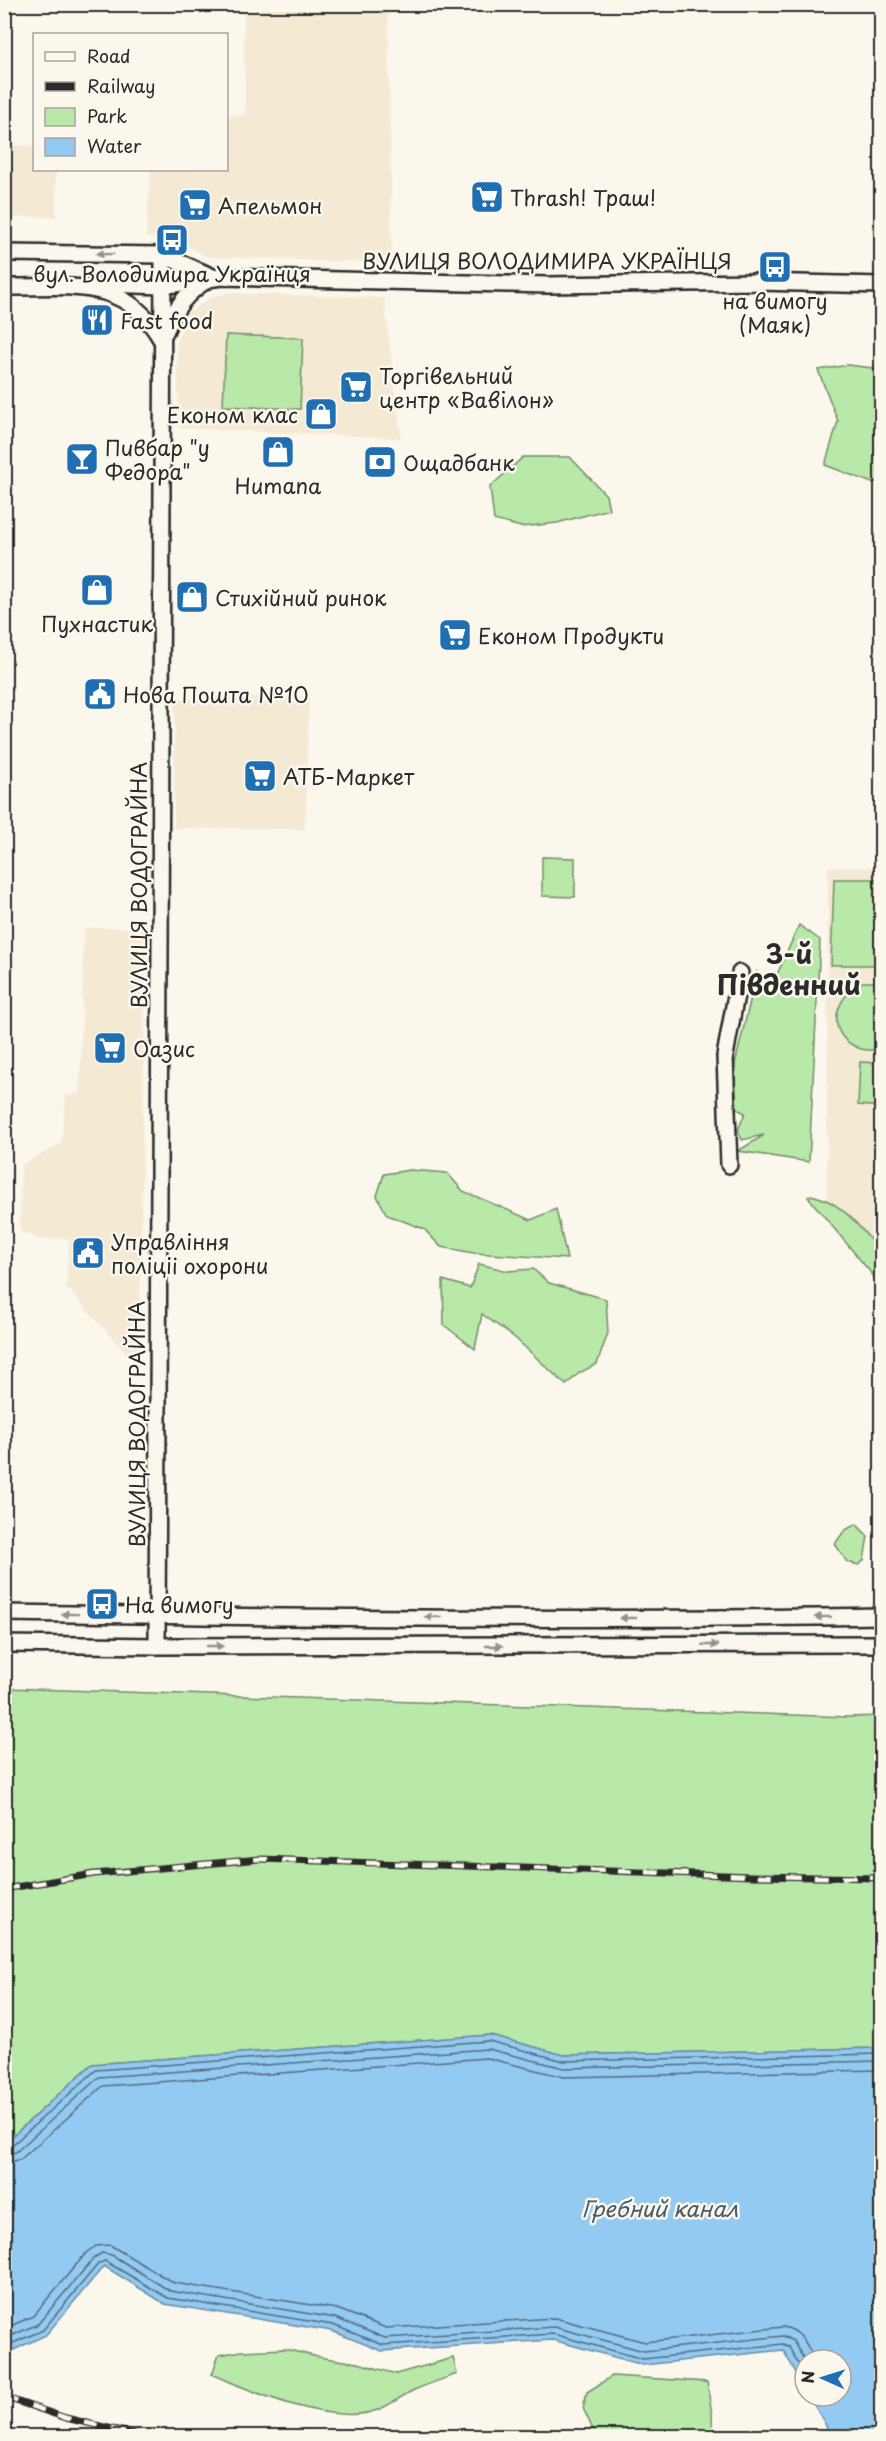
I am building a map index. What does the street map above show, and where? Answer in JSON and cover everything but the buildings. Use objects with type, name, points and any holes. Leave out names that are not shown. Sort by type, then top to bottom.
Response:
[{"type":"street","name":"ВУЛИЦЯ ВОЛОДИМИРА УКРАЇНЦЯ","points":[[4,253],[163,255],[213,277]]},
{"type":"street","name":"ВУЛИЦЯ ВОДОГРАЙНА","points":[[157,1646],[163,255]]},
{"type":"street","name":"ВУЛИЦЯ ВОЛОДИМИРА УКРАЇНЦЯ","points":[[91,288],[117,284],[162,285],[213,277],[547,285],[736,282],[882,285]]},
{"type":"street","points":[[162,339],[179,303],[189,293],[213,277]]},
{"type":"street","points":[[4,287],[91,288],[108,291],[130,303],[151,321],[162,339]]},
{"type":"street","points":[[729,1165],[725,1056],[740,973]]},
{"type":"street","points":[[4,1613],[156,1616],[746,1618],[882,1616]]},
{"type":"street","points":[[4,1644],[157,1646],[882,1644]]},
{"type":"shaded area","points":[[244,5],[388,5],[392,263],[207,257],[177,240],[146,237],[151,171],[228,171],[228,116],[245,115]]},
{"type":"shaded area","points":[[5,146],[33,146],[33,171],[56,171],[56,217],[5,217]]},
{"type":"shaded area","points":[[227,293],[384,298],[401,438],[179,428],[177,341],[187,314],[210,298]]},
{"type":"shaded area","points":[[309,696],[305,829],[174,828],[175,699]]},
{"type":"shaded area","points":[[828,867],[881,868],[881,1253],[844,1209],[827,1201]]},
{"type":"shaded area","points":[[84,928],[146,928],[139,1367],[66,1287],[69,1238],[40,1239],[20,1231],[21,1165],[61,1144],[66,1095],[80,1094]]},
{"type":"green space","points":[[226,335],[303,338],[300,409],[223,406]]},
{"type":"green space","points":[[848,365],[881,369],[881,481],[872,483],[825,465],[838,421],[818,370]]},
{"type":"green space","points":[[523,457],[570,457],[606,495],[609,509],[557,523],[521,527],[494,520],[490,487]]},
{"type":"green space","points":[[542,857],[575,858],[575,897],[542,896]]},
{"type":"green space","points":[[834,879],[881,879],[881,965],[831,965]]},
{"type":"green space","points":[[799,925],[820,940],[809,1162],[738,1151],[764,1135],[742,1140],[738,1130],[745,1113],[737,1109],[734,1068],[757,972],[767,997]]},
{"type":"green space","points":[[862,982],[881,982],[881,1050],[857,1048],[839,1031],[837,1013],[841,1004],[853,988]]},
{"type":"green space","points":[[860,1062],[881,1063],[881,1107],[858,1105]]},
{"type":"green space","points":[[410,1170],[447,1173],[463,1191],[531,1220],[556,1209],[567,1259],[474,1253],[441,1247],[424,1229],[387,1215],[377,1196],[384,1174]]},
{"type":"green space","points":[[811,1195],[842,1210],[859,1226],[881,1253],[881,1285],[808,1197]]},
{"type":"green space","points":[[479,1264],[508,1271],[533,1269],[549,1283],[606,1299],[608,1333],[597,1364],[579,1373],[566,1385],[515,1338],[482,1314],[475,1349],[444,1325],[443,1280],[470,1288]]},
{"type":"green space","points":[[856,1524],[868,1536],[864,1560],[859,1565],[847,1562],[835,1544],[844,1531]]},
{"type":"green space","points":[[5,1688],[849,1717],[881,1716],[881,2048],[564,2055],[490,2035],[92,2064],[5,2143]]},
{"type":"green space","points":[[285,2349],[358,2363],[396,2374],[453,2358],[457,2374],[414,2390],[377,2410],[359,2414],[339,2414],[316,2411],[270,2398],[212,2374],[219,2355],[242,2351]]},
{"type":"green space","points":[[612,2376],[707,2382],[713,2436],[596,2436],[583,2408],[587,2392]]},
{"type":"water","name":"Гребний канал","points":[[490,2035],[564,2055],[881,2048],[881,2436],[832,2436],[816,2408],[853,2408],[853,2348],[793,2348],[793,2368],[783,2350],[643,2365],[553,2340],[382,2351],[332,2331],[165,2304],[104,2266],[46,2335],[5,2354],[5,2143],[92,2064]]},
{"type":"railway","points":[[4,1889],[94,1874],[260,1859],[753,1876],[882,1878]]},
{"type":"railway","points":[[4,2397],[66,2418],[142,2436]]},
{"type":"place","name":"Thrash! Траш!","points":[[487,197]]},
{"type":"place","name":"Апельмон","points":[[195,205]]},
{"type":"place","name":"вул. Володимира Українця","points":[[172,240]]},
{"type":"place","name":"на вимогу (Маяк)","points":[[775,267]]},
{"type":"place","name":"Fast food","points":[[97,320]]},
{"type":"place","name":"Торгівельний центр «Вавілон»","points":[[356,387]]},
{"type":"place","name":"Економ клас","points":[[321,414]]},
{"type":"place","name":"Humana","points":[[278,452]]},
{"type":"place","name":"Пивбар \"у Федора\"","points":[[82,459]]},
{"type":"place","name":"Ощадбанк","points":[[380,462]]},
{"type":"place","name":"Пухнастик","points":[[97,590]]},
{"type":"place","name":"Стихійний ринок","points":[[192,597]]},
{"type":"place","name":"Економ Продукти","points":[[455,635]]},
{"type":"place","name":"Нова Пошта №10","points":[[100,694]]},
{"type":"place","name":"АТБ-Маркет","points":[[260,776]]},
{"type":"place","name":"Оазис","points":[[110,1048]]},
{"type":"place","name":"Управлiння полiцii охорони","points":[[88,1253]]},
{"type":"place","name":"На вимогу","points":[[102,1604]]},
{"type":"district","name":"3-й Південний","points":[[789,968]]}]
